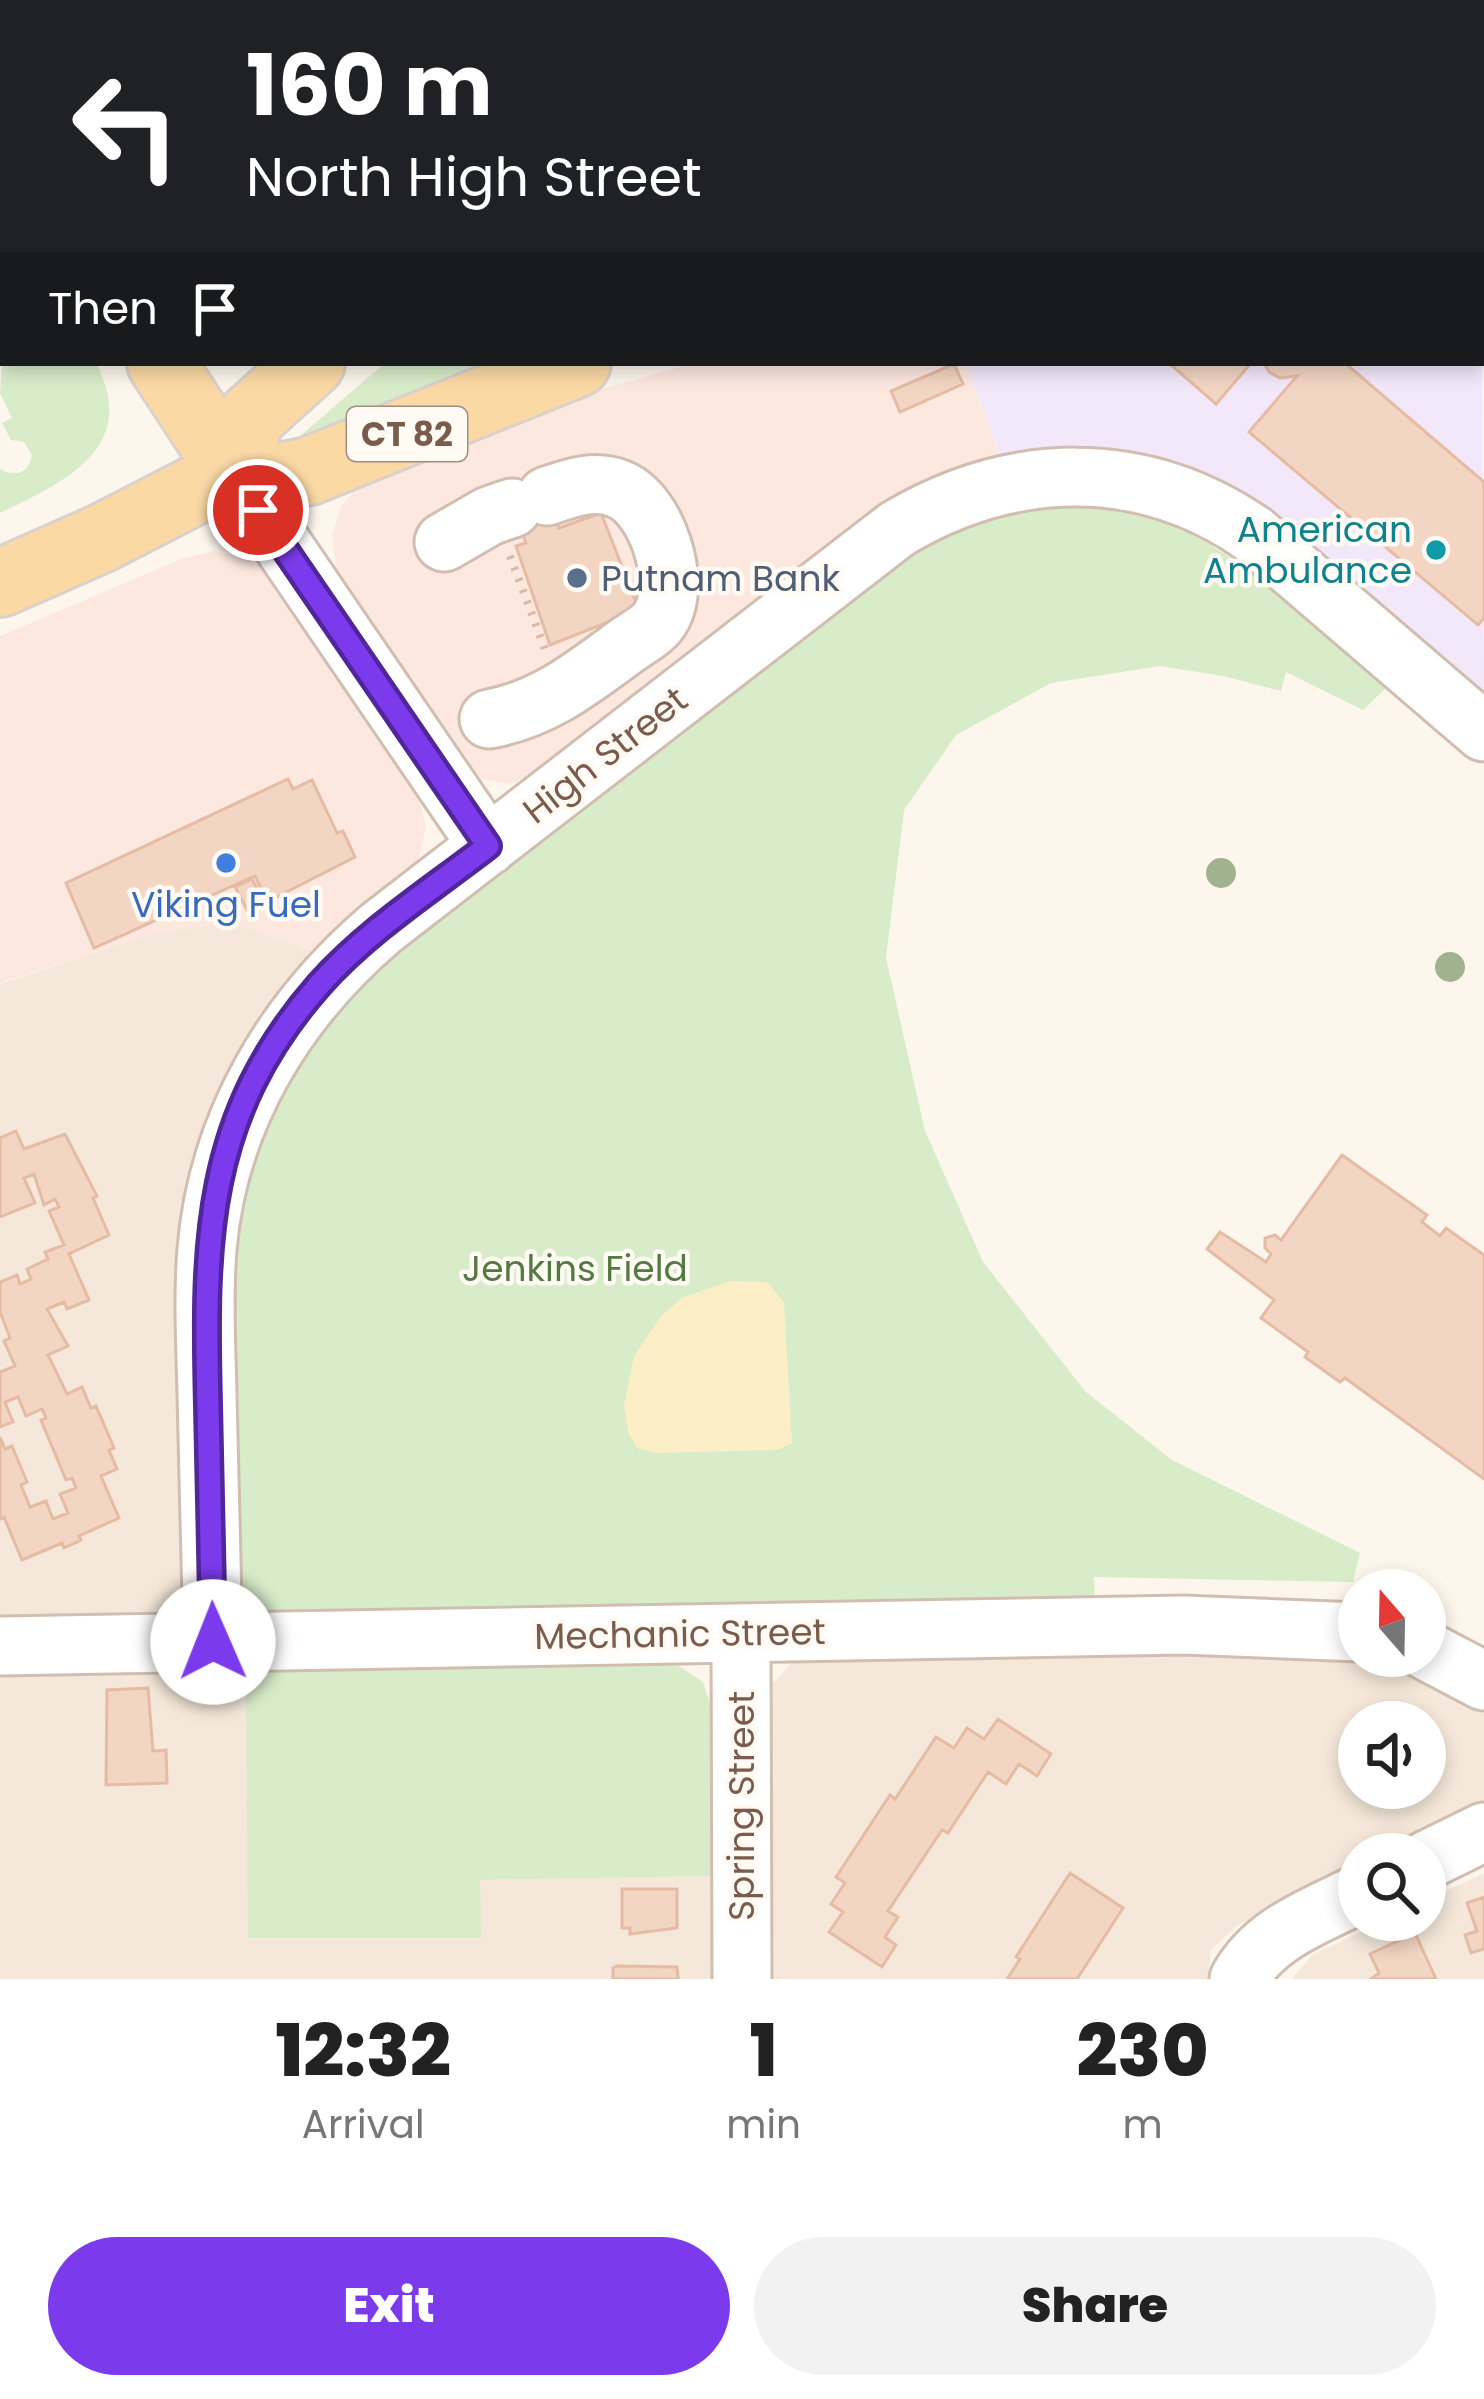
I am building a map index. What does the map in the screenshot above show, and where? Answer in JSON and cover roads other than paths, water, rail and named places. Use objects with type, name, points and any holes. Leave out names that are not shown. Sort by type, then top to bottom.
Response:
[{"type":"main road","points":[[163,366],[232,470]]},
{"type":"main road","points":[[0,583],[102,538],[232,470],[251,417],[308,366]]},
{"type":"main road","name":"CT 82","points":[[232,470],[275,478],[309,471],[571,366]]},
{"type":"street","points":[[232,470],[488,846]]},
{"type":"street","name":"High Street","points":[[213,1642],[205,1282],[212,1210],[231,1138],[269,1056],[318,987],[381,928],[897,529],[965,495],[1043,476],[1085,474],[1133,481],[1196,501],[1233,521],[1484,732]]},
{"type":"street","points":[[444,542],[489,516],[522,518],[587,484],[622,489],[649,518],[669,562],[672,590],[660,621],[554,698],[519,714],[489,719]]},
{"type":"street","name":"Mechanic Street","points":[[0,1646],[1184,1625],[1338,1631]]},
{"type":"street","name":"Spring Street","points":[[741,1633],[742,1979]]},
{"type":"street","points":[[1446,1661],[1484,1681]]},
{"type":"street","points":[[1446,1851],[1484,1832]]},
{"type":"street","points":[[1240,1976],[1273,1938],[1338,1905]]},
{"type":"place","name":"American Ambulance","points":[[1436,550]]},
{"type":"place","name":"Putnam Bank","points":[[577,578]]},
{"type":"place","name":"Viking Fuel","points":[[226,863]]},
{"type":"park label","name":"Jenkins Field","points":[[575,1268]]}]
